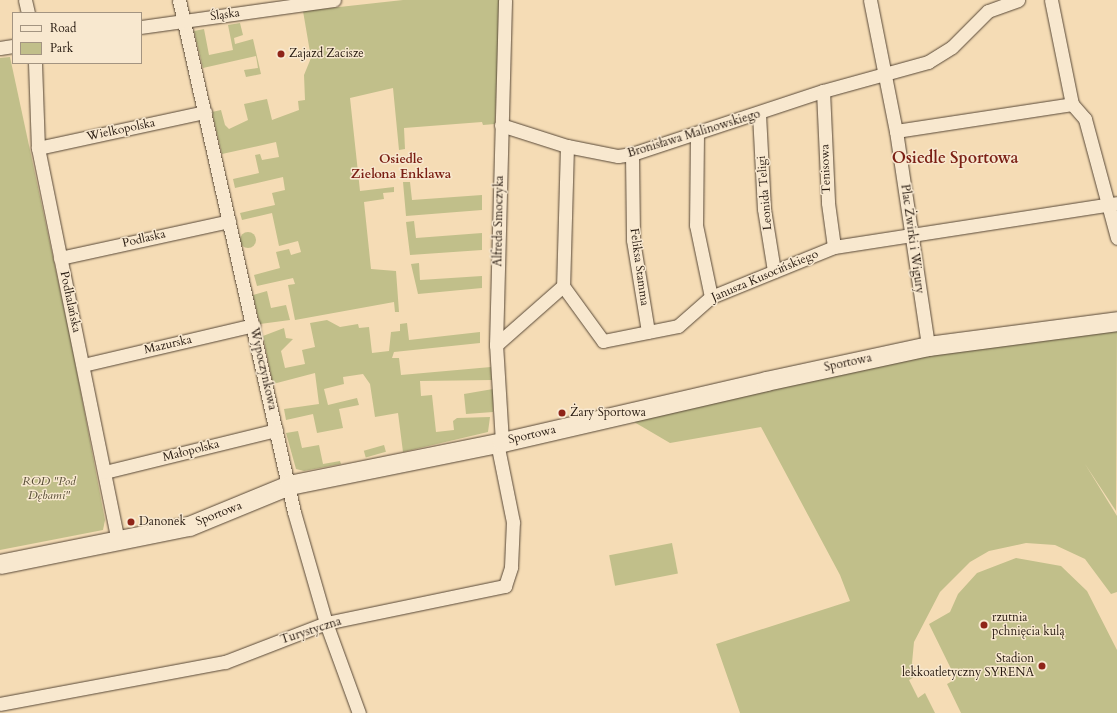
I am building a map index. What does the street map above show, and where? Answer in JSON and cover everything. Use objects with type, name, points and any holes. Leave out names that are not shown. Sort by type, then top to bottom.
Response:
[{"type":"street","points":[[25,0],[28,12]]},
{"type":"street","name":"Wypoczynkowa","points":[[179,0],[289,485],[326,624],[358,713]]},
{"type":"street","name":"Śląska","points":[[142,27],[307,1],[334,0]]},
{"type":"street","name":"Alfreda Smoczyka","points":[[499,443],[496,345],[505,0]]},
{"type":"street","name":"Plac Żwirki i Wigury","points":[[870,0],[896,131],[928,346]]},
{"type":"street","name":"Bronisława Malinowskiego","points":[[501,125],[567,146],[618,156],[632,154],[760,114],[823,91],[885,74],[942,55],[988,11],[1018,0]]},
{"type":"street","points":[[1052,0],[1072,104],[1085,119],[1113,205],[1117,238]]},
{"type":"street","points":[[0,48],[12,46]]},
{"type":"street","name":"Podhalańska","points":[[35,64],[38,148],[118,540]]},
{"type":"street","name":"Tenisowa","points":[[823,91],[828,203],[834,247]]},
{"type":"street","points":[[896,131],[1072,104]]},
{"type":"street","name":"Wielkopolska","points":[[38,148],[204,112]]},
{"type":"street","name":"Leonida Teligi","points":[[760,114],[764,209],[774,271]]},
{"type":"street","points":[[697,134],[696,225],[711,297]]},
{"type":"street","points":[[496,345],[563,286],[567,146]]},
{"type":"street","name":"Feliksa Stamma","points":[[632,154],[633,240],[648,332]]},
{"type":"street","name":"Janusza Kusocińskiego","points":[[563,286],[603,342],[678,326],[711,297],[834,247],[1113,205]]},
{"type":"street","name":"Podlaska","points":[[60,258],[229,221]]},
{"type":"street","name":"Sportowa","points":[[0,564],[190,526],[289,485],[499,443],[928,346],[1117,321]]},
{"type":"street","name":"Mazurska","points":[[83,365],[253,325]]},
{"type":"street","name":"Małopolska","points":[[105,472],[276,430]]},
{"type":"street","name":"Turystyczna","points":[[0,704],[225,662],[326,624],[505,586],[511,568],[513,522],[499,443]]},
{"type":"green space","points":[[403,0],[500,0],[495,124],[483,125],[482,122],[404,128],[405,149],[399,150],[393,88],[350,98],[360,191],[394,187],[394,192],[383,193],[384,199],[364,202],[371,269],[396,271],[399,312],[395,312],[394,302],[295,320],[288,285],[295,284],[293,278],[257,286],[254,275],[280,268],[276,252],[289,249],[291,255],[301,252],[298,241],[279,246],[272,213],[242,220],[240,213],[275,205],[272,193],[285,190],[283,177],[235,188],[233,179],[259,173],[255,155],[260,154],[262,160],[279,157],[276,142],[222,154],[212,112],[221,110],[225,125],[229,129],[248,120],[244,104],[267,99],[272,120],[299,110],[298,101],[305,100],[304,75],[311,58],[303,11]]},
{"type":"green space","points":[[240,23],[243,35],[234,38],[235,44],[253,39],[261,74],[246,77],[244,70],[258,68],[256,56],[203,68],[194,31],[204,29],[209,55],[233,50],[228,25]]},
{"type":"green space","name":"ROD \"Pod Dębami\"","points":[[10,57],[71,341],[105,520],[103,530],[0,550],[0,58]]},
{"type":"green space","points":[[403,182],[410,182],[412,200],[482,195],[482,210],[406,216]]},
{"type":"green space","points":[[414,221],[416,238],[482,233],[482,250],[410,255],[406,222]]},
{"type":"green space","points":[[245,232],[251,232],[256,237],[254,246],[251,248],[245,248],[240,243],[240,237]]},
{"type":"green space","points":[[419,263],[420,280],[482,276],[482,288],[418,294],[411,264]]},
{"type":"green space","points":[[267,291],[271,308],[286,305],[290,320],[260,324],[253,295]]},
{"type":"green space","points":[[327,320],[340,327],[358,324],[359,328],[369,327],[372,353],[389,351],[391,332],[400,331],[400,324],[407,323],[409,340],[480,332],[480,343],[394,352],[392,358],[399,358],[401,375],[491,367],[492,380],[420,381],[421,396],[432,395],[436,432],[454,430],[453,421],[457,418],[490,417],[488,432],[403,452],[398,413],[375,417],[370,384],[363,374],[343,377],[344,384],[324,389],[328,405],[357,398],[359,405],[339,409],[343,428],[317,433],[313,414],[286,420],[284,409],[319,404],[315,373],[273,384],[263,336],[284,328],[286,338],[293,339],[281,351],[285,368],[305,364],[302,350],[315,347],[310,323]]},
{"type":"green space","points":[[1117,327],[1116,511],[1085,464],[1117,516],[1117,592],[1111,594],[1085,559],[1055,545],[1026,543],[989,551],[970,562],[940,592],[914,642],[912,663],[918,675],[909,680],[918,698],[925,693],[935,713],[740,713],[716,644],[850,601],[840,575],[761,427],[670,443],[629,419],[907,357]]},
{"type":"green space","points":[[493,389],[493,412],[466,414],[464,394]]},
{"type":"green space","points":[[298,431],[302,448],[319,445],[323,464],[340,461],[341,464],[304,471],[296,469],[286,433]]},
{"type":"green space","points":[[384,445],[386,452],[366,458],[364,451]]},
{"type":"green space","points":[[672,543],[678,573],[615,586],[609,555]]},
{"type":"green space","points":[[1016,558],[1061,566],[1087,591],[1117,650],[1117,713],[961,713],[947,684],[956,679],[929,624],[950,612],[958,594],[977,573]]},
{"type":"place","name":"Zajazd Zacisze","points":[[281,54]]},
{"type":"place","name":"Żary Sportowa","points":[[562,413]]},
{"type":"place","name":"Danonek","points":[[131,522]]},
{"type":"place","name":"rzutnia pchnięcia kulą","points":[[984,625]]},
{"type":"place","name":"Stadion lekkoatletyczny SYRENA","points":[[1042,666]]},
{"type":"district","name":"Osiedle Sportowa","points":[[955,158]]},
{"type":"district","name":"Osiedle Zielona Enklawa","points":[[401,168]]}]
